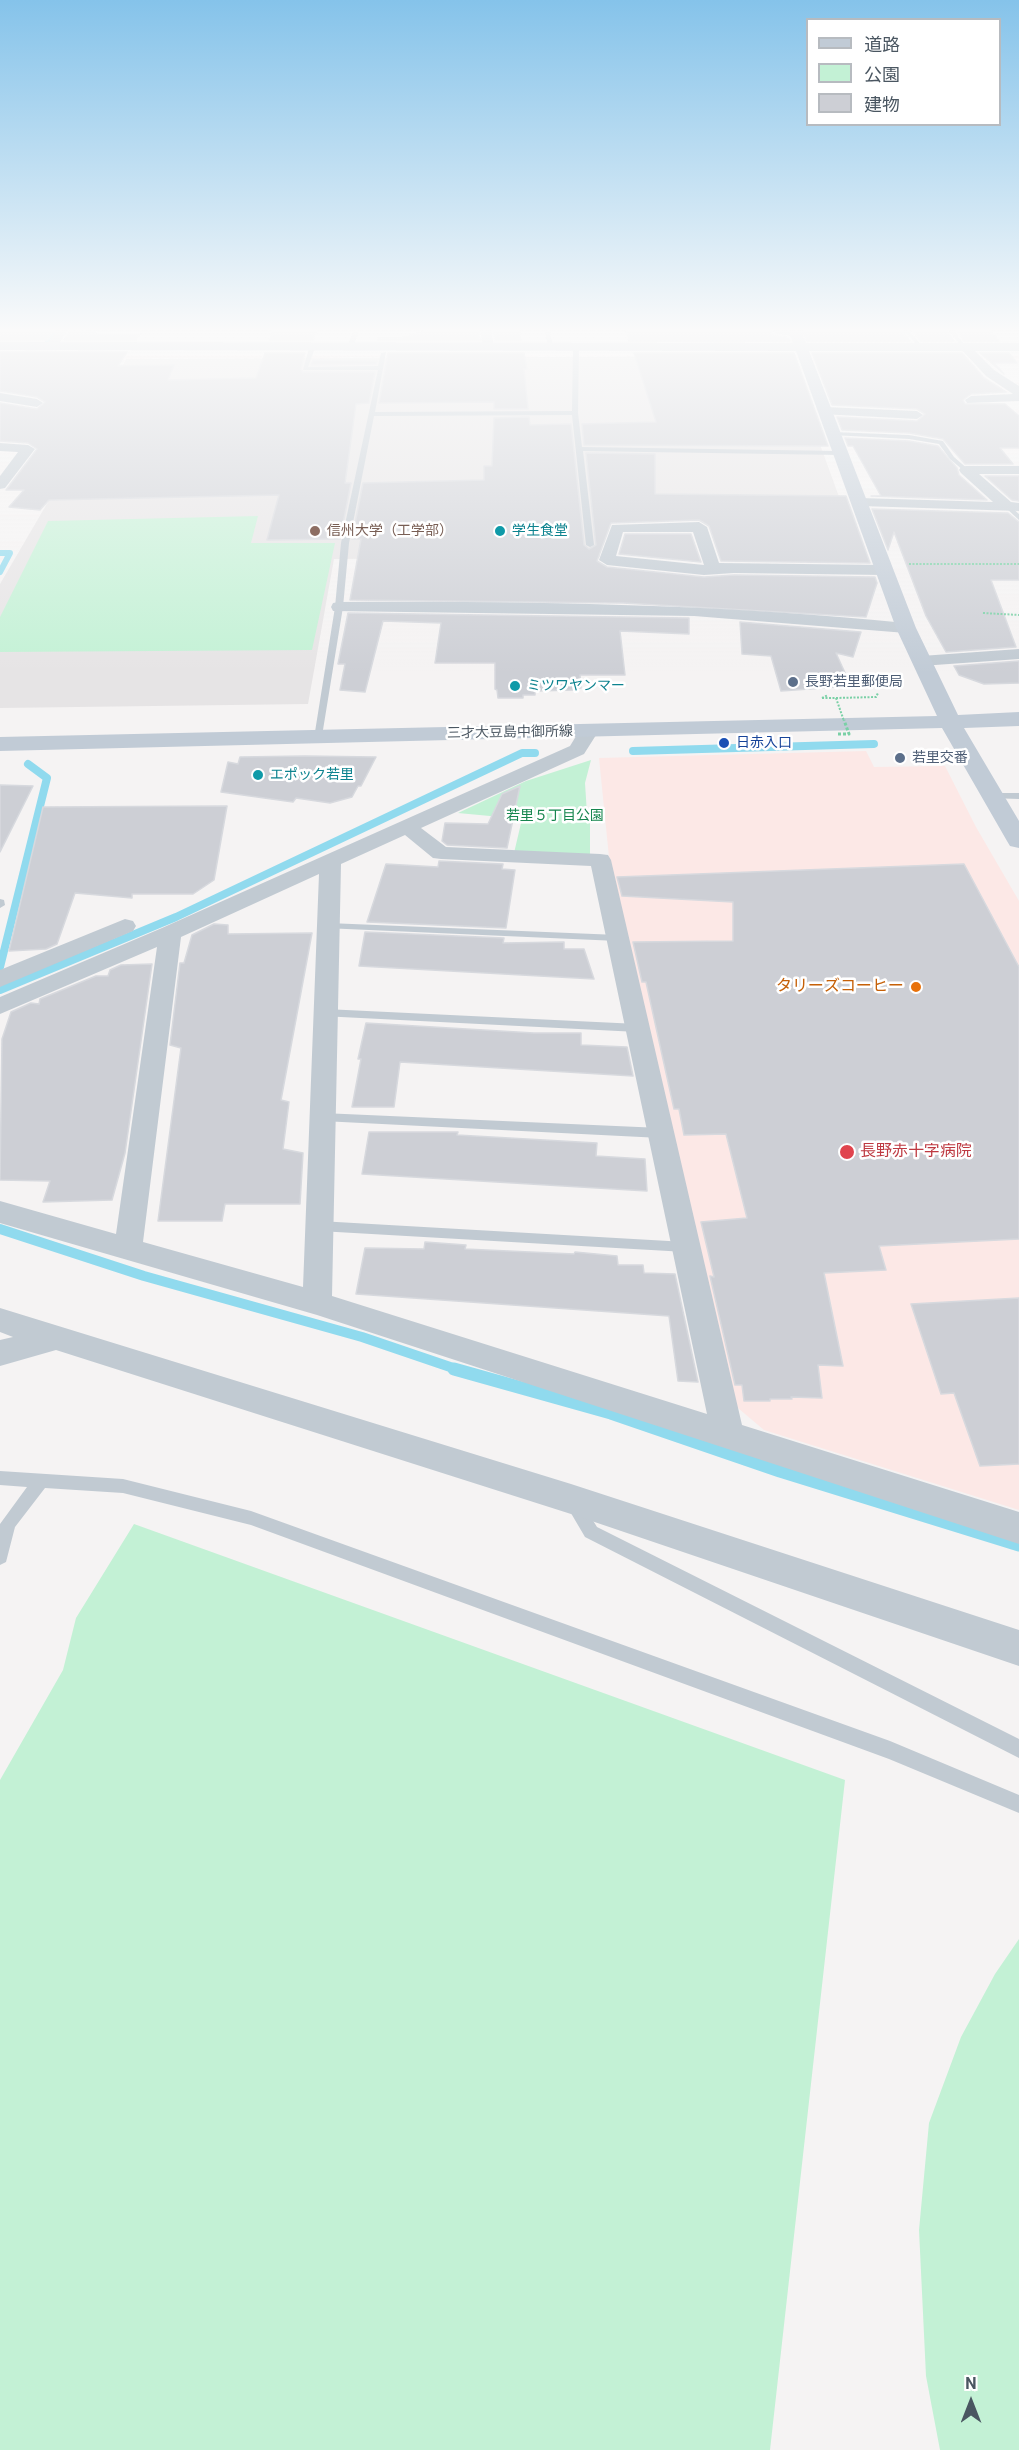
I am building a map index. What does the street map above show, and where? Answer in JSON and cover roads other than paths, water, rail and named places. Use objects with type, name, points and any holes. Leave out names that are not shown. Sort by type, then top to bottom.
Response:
[{"type":"street","points":[[837,445],[860,502],[882,567],[921,661],[946,714],[1019,841]]},
{"type":"street","points":[[0,447],[28,449],[0,485]]},
{"type":"street","points":[[966,470],[1019,470]]},
{"type":"street","points":[[966,470],[1015,511]]},
{"type":"street","points":[[860,502],[1015,511]]},
{"type":"street","points":[[713,568],[699,527],[617,528],[607,560],[704,570],[796,567],[810,571],[882,567]]},
{"type":"street","points":[[339,607],[598,606],[825,618],[906,628]]},
{"type":"street","points":[[921,661],[1019,654]]},
{"type":"street","name":"三才大豆島中御所線","points":[[0,729],[318,728],[588,732],[946,714],[1019,703]]},
{"type":"street","name":"三才大豆島中御所線","points":[[0,744],[318,728],[946,714],[1019,719]]},
{"type":"street","points":[[0,1006],[171,933],[578,750],[588,732]]},
{"type":"street","points":[[407,827],[441,853],[600,860],[728,1434]]},
{"type":"street","points":[[317,1303],[330,862]]},
{"type":"street","points":[[0,980],[125,926]]},
{"type":"street","points":[[128,1250],[171,933]]},
{"type":"street","points":[[0,1212],[317,1303],[1019,1528]]},
{"type":"street","points":[[0,1320],[571,1499],[1019,1648]]},
{"type":"street","points":[[0,1353],[54,1338]]},
{"type":"lane","points":[[318,728],[339,607],[345,543],[365,445]]},
{"type":"lane","points":[[579,445],[590,545]]},
{"type":"lane","points":[[943,445],[952,458],[966,470]]},
{"type":"lane","points":[[580,449],[839,453]]},
{"type":"lane","points":[[992,796],[1019,796]]},
{"type":"lane","points":[[328,926],[618,938]]},
{"type":"lane","points":[[325,1014],[638,1028]]},
{"type":"lane","points":[[322,1117],[661,1133]]},
{"type":"lane","points":[[319,1226],[686,1247]]},
{"type":"lane","points":[[0,1478],[123,1486],[250,1518],[890,1750],[1019,1804]]},
{"type":"lane","points":[[0,1557],[8,1524],[42,1481]]},
{"type":"lane","points":[[571,1499],[591,1532],[1019,1749]]},
{"type":"waterway","points":[[0,553],[10,553],[0,572]]},
{"type":"waterway","points":[[633,751],[874,744]]},
{"type":"waterway","points":[[0,990],[176,917],[522,753],[535,753]]},
{"type":"waterway","points":[[0,967],[47,778],[28,764]]},
{"type":"waterway","points":[[0,1229],[144,1276],[362,1337],[459,1370]]},
{"type":"waterway","points":[[454,1369],[611,1413],[780,1471],[1019,1545]]},
{"type":"place","name":"信州大学（工学部）","points":[[315,531]]},
{"type":"place","name":"学生食堂","points":[[500,531]]},
{"type":"place","name":"長野若里郵便局","points":[[793,682]]},
{"type":"place","name":"ミツワヤンマー","points":[[515,686]]},
{"type":"place","name":"日赤入口","points":[[724,743]]},
{"type":"place","name":"若里交番","points":[[900,758]]},
{"type":"place","name":"エポック若里","points":[[258,775]]},
{"type":"place","name":"タリーズコーヒー","points":[[916,987]]},
{"type":"place","name":"長野赤十字病院","points":[[847,1152]]},
{"type":"park label","name":"若里５丁目公園","points":[[555,816]]}]
